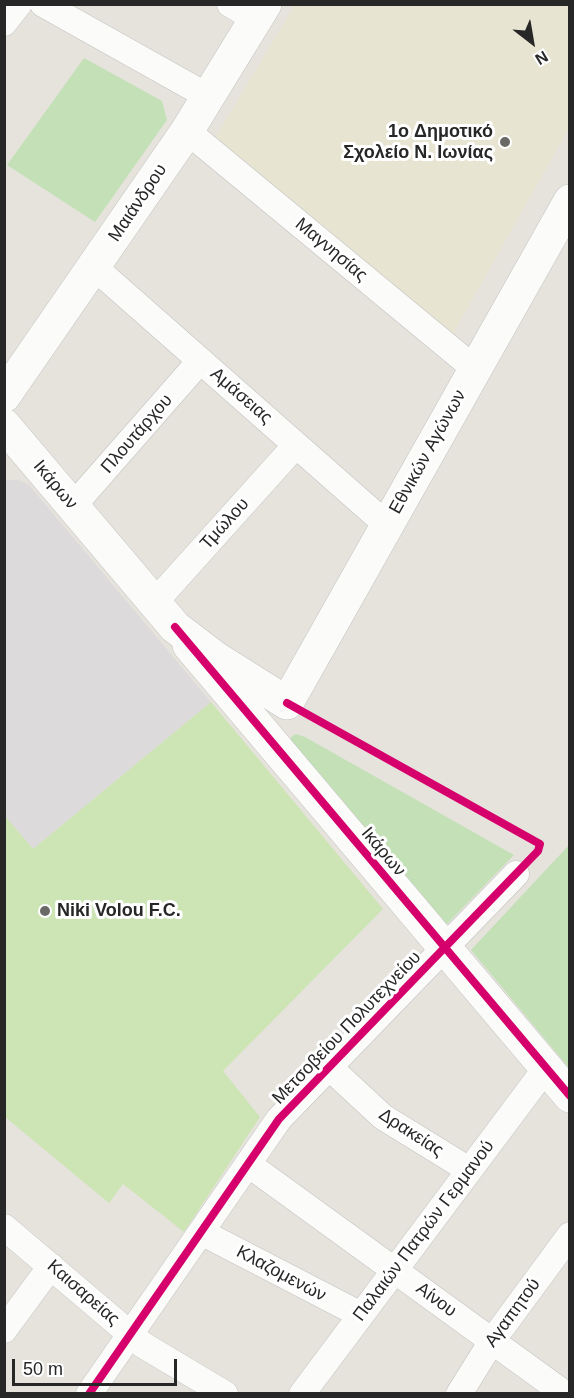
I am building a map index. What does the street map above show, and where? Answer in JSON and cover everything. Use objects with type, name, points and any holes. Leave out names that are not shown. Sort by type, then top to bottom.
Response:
[{"type":"main road","name":"Μαιάνδρου","points":[[4,396],[209,97],[251,10]]},
{"type":"main road","name":"Εθνικών Αγώνων","points":[[287,703],[570,201]]},
{"type":"main road","name":"Ικάρων","points":[[4,425],[570,1096]]},
{"type":"main road","points":[[4,452],[25,458],[45,473]]},
{"type":"main road","name":"Ικάρων","points":[[165,615],[217,659],[287,703]]},
{"type":"street","points":[[4,23],[19,4]]},
{"type":"street","points":[[43,4],[209,97]]},
{"type":"street","name":"Μαγνησίας","points":[[187,131],[475,369]]},
{"type":"street","name":"Αμάσειας","points":[[94,267],[387,525]]},
{"type":"street","name":"Πλουτάρχου","points":[[73,506],[200,361]]},
{"type":"street","name":"Τμώλου","points":[[165,615],[296,445]]},
{"type":"street","name":"Μετσοβείου Πολυτεχνείου","points":[[89,1394],[279,1119],[516,874]]},
{"type":"street","name":"Δρακείας","points":[[329,1067],[383,1117],[469,1170]]},
{"type":"street","name":"Παλαιών Πατρών Γερμανού","points":[[302,1394],[546,1068]]},
{"type":"street","name":"Αίνου","points":[[248,1164],[565,1394]]},
{"type":"street","name":"Καισαρείας","points":[[4,1227],[154,1353],[225,1394]]},
{"type":"street","name":"Κλαζομενών","points":[[201,1232],[361,1315]]},
{"type":"street","name":"Αγαπητού","points":[[459,1394],[492,1341],[570,1235]]},
{"type":"street","points":[[4,1330],[51,1266]]},
{"type":"shaded area","points":[[295,5],[569,5],[569,128],[451,337],[214,140]]},
{"type":"shaded area","points":[[4,480],[18,480],[29,485],[211,702],[33,849],[5,816]]},
{"type":"green space","points":[[84,58],[162,101],[167,120],[95,222],[7,165]]},
{"type":"green space","points":[[211,702],[383,909],[223,1071],[260,1117],[184,1232],[123,1184],[109,1203],[5,1117],[5,816],[33,849]]},
{"type":"green space","points":[[296,734],[514,855],[446,925],[290,743],[291,737]]},
{"type":"green space","points":[[569,845],[569,1068],[471,950]]},
{"type":"cycle path","points":[[175,627],[570,1096]]},
{"type":"cycle path","points":[[89,1394],[279,1119],[538,851],[540,844],[287,703]]},
{"type":"place","name":"1ο Δημοτικό Σχολείο Ν. Ιωνίας","points":[[505,142]]},
{"type":"place","name":"Niki Volou F.C.","points":[[45,911]]}]
